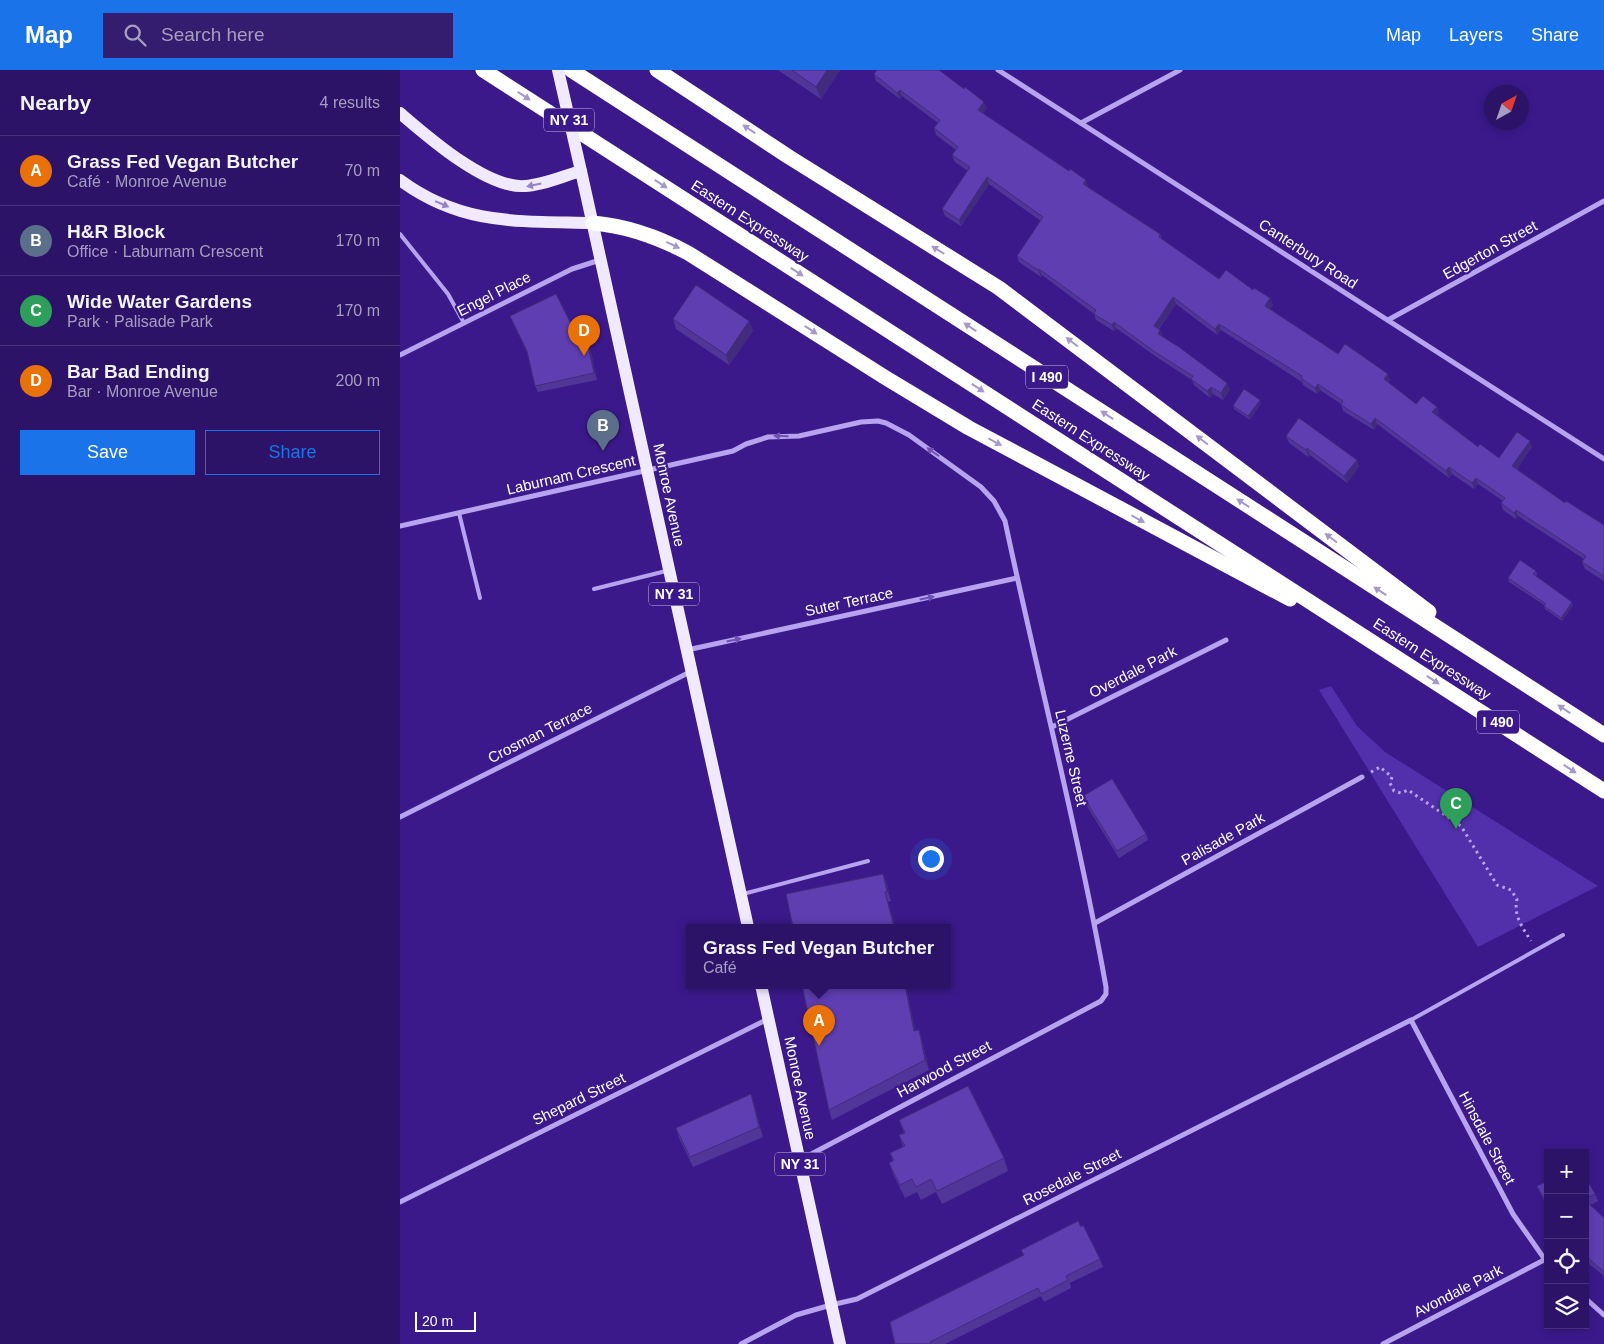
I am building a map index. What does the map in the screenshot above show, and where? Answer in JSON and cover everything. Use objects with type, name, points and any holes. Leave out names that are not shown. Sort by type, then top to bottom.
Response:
[{"type":"highway","name":"Eastern Expressway","points":[[483,70],[1604,791]]},
{"type":"highway","name":"Eastern Expressway","points":[[571,70],[1604,735]]},
{"type":"highway","points":[[657,70],[789,157],[1012,297],[1524,684]]},
{"type":"highway","points":[[593,223],[629,228],[683,250],[727,276],[893,383],[969,428],[1392,654]]},
{"type":"main road","name":"Monroe Avenue","points":[[558,70],[747,924]]},
{"type":"main road","points":[[400,114],[454,156],[484,174],[505,183],[524,187],[581,171]]},
{"type":"main road","points":[[400,180],[416,192],[434,201],[479,217],[512,221],[593,223]]},
{"type":"main road","name":"Monroe Avenue","points":[[762,989],[840,1344]]},
{"type":"street","name":"Canterbury Road","points":[[998,70],[1604,459]]},
{"type":"street","points":[[1081,123],[1180,70]]},
{"type":"street","name":"Edgerton Street","points":[[1388,320],[1604,201]]},
{"type":"street","name":"Engel Place","points":[[400,355],[572,269],[601,260]]},
{"type":"street","name":"Laburnam Crescent","points":[[400,526],[733,451],[746,444],[768,437],[799,436],[861,422],[878,421],[909,435],[981,487],[994,501],[1004,522]]},
{"type":"street","name":"Luzerne Street","points":[[1004,522],[1052,727],[1094,923],[1106,987],[1106,994],[1101,1001]]},
{"type":"street","name":"Suter Terrace","points":[[686,650],[1017,578]]},
{"type":"street","name":"Overdale Park","points":[[1052,727],[1226,640]]},
{"type":"street","name":"Crosman Terrace","points":[[400,817],[691,672]]},
{"type":"street","name":"Palisade Park","points":[[1094,923],[1362,777]]},
{"type":"street","name":"Harwood Street","points":[[799,1160],[1101,1001]]},
{"type":"street","name":"Shepard Street","points":[[400,1202],[768,1018]]},
{"type":"street","name":"Hinsdale Street","points":[[1411,1020],[1513,1214],[1544,1259]]},
{"type":"street","name":"Rosedale Street","points":[[741,1344],[796,1315],[858,1299],[1411,1020]]},
{"type":"street","name":"Avondale Park","points":[[1383,1344],[1544,1263]]},
{"type":"street","points":[[1589,1302],[1604,1315]]},
{"type":"lane","points":[[400,234],[448,294],[464,323]]},
{"type":"lane","points":[[459,513],[480,598]]},
{"type":"lane","points":[[594,589],[668,570]]},
{"type":"lane","points":[[740,894],[868,861]]},
{"type":"lane","points":[[1411,1020],[1563,936]]},
{"type":"path","points":[[1362,777],[1380,766],[1392,777],[1390,783],[1394,791],[1401,793],[1408,790],[1461,826],[1497,885],[1511,890],[1518,899],[1517,916],[1537,950]]},
{"type":"shaded area","points":[[1331,686],[1357,726],[1385,752],[1598,886],[1478,947],[1319,690]]},
{"type":"building","points":[[792,70],[827,70],[816,87]]},
{"type":"building","points":[[877,70],[939,70],[984,102],[978,110],[1069,171],[1070,169],[1086,180],[1083,184],[1160,234],[1159,237],[1219,279],[1226,270],[1253,290],[1254,288],[1270,298],[1265,306],[1338,354],[1345,344],[1388,374],[1384,379],[1416,404],[1423,396],[1437,407],[1432,412],[1478,447],[1480,444],[1499,458],[1517,432],[1530,441],[1512,466],[1565,503],[1566,501],[1604,525],[1604,576],[1582,562],[1586,556],[1516,510],[1514,513],[1501,503],[1505,498],[1476,478],[1472,483],[1449,467],[1446,471],[1375,418],[1371,424],[1341,405],[1343,401],[1318,384],[1315,388],[1301,378],[1302,376],[1219,324],[1215,329],[1173,297],[1154,326],[1160,330],[1158,334],[1179,347],[1227,383],[1221,393],[1211,387],[1207,391],[1191,379],[1193,376],[1155,352],[1114,322],[1112,325],[1094,314],[1096,310],[1039,269],[1017,256],[1043,217],[987,177],[959,220],[942,209],[970,167],[952,155],[958,147],[934,128],[940,120],[900,90],[897,93],[874,74]]},
{"type":"building","points":[[696,285],[749,321],[726,355],[673,319]]},
{"type":"building","points":[[556,294],[573,328],[583,323],[594,373],[535,386],[527,351],[510,316]]},
{"type":"building","points":[[1244,389],[1260,400],[1248,416],[1233,406]]},
{"type":"building","points":[[1299,418],[1357,460],[1344,476],[1307,448],[1306,450],[1286,436]]},
{"type":"building","points":[[1520,560],[1536,571],[1533,574],[1572,602],[1561,618],[1544,606],[1546,604],[1508,578]]},
{"type":"building","points":[[1112,779],[1146,834],[1117,851],[1083,796]]},
{"type":"building","points":[[883,874],[887,891],[885,892],[893,924],[792,924],[786,894]]},
{"type":"building","points":[[803,989],[906,989],[914,1031],[919,1030],[925,1060],[829,1110]]},
{"type":"building","points":[[968,1086],[1004,1158],[937,1191],[931,1179],[916,1187],[912,1179],[900,1185],[889,1163],[894,1160],[890,1153],[905,1146],[899,1135],[905,1133],[899,1120]]},
{"type":"building","points":[[751,1094],[759,1127],[690,1157],[676,1128]]},
{"type":"building","points":[[1544,1183],[1544,1199],[1537,1186]]},
{"type":"building","points":[[1589,1183],[1595,1194],[1589,1197]]},
{"type":"building","points":[[1589,1204],[1604,1218],[1604,1272],[1589,1259]]},
{"type":"building","points":[[1078,1221],[1081,1227],[1083,1225],[1100,1259],[1066,1276],[1068,1280],[1041,1294],[1038,1288],[930,1342],[931,1344],[895,1344],[890,1322],[1024,1255],[1021,1250]]},
{"type":"place","name":"Bar Bad Ending","points":[[584,356]]},
{"type":"place","name":"H&R Block","points":[[603,451]]},
{"type":"place","name":"Wide Water Gardens","points":[[1456,829]]},
{"type":"place","name":"Grass Fed Vegan Butcher","points":[[819,1046]]}]
